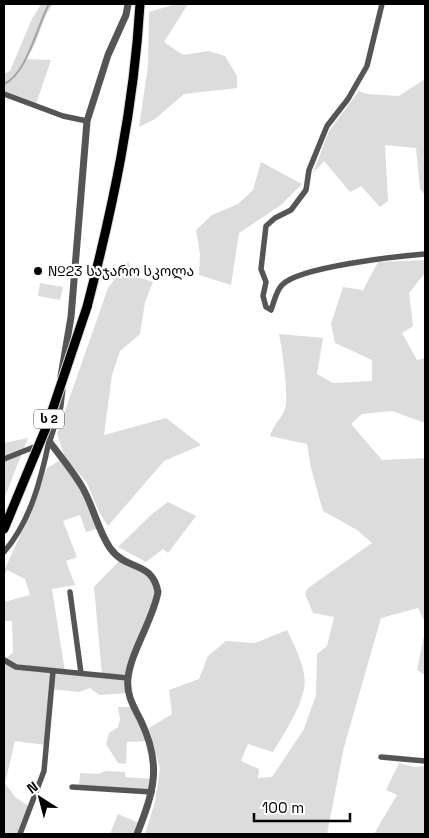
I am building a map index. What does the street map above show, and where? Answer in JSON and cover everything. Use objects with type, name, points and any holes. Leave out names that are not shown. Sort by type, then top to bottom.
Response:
[{"type":"highway","name":"ს 2","points":[[4,529],[48,423],[87,307],[110,218],[125,144],[140,4]]},
{"type":"street","points":[[4,552],[16,537],[29,511],[45,464],[49,441],[60,407],[61,372],[71,316],[86,121],[108,55],[126,14],[128,4]]},
{"type":"street","points":[[382,4],[367,66],[348,99],[327,126],[309,170],[306,190],[291,210],[275,218],[266,226],[261,269],[266,282],[263,296],[266,307],[271,310],[282,284],[293,278],[350,262],[425,254]]},
{"type":"street","points":[[4,94],[63,116],[86,121]]},
{"type":"street","points":[[4,459],[49,441]]},
{"type":"street","points":[[49,441],[82,486],[109,548],[120,560],[148,570],[156,582],[158,592],[156,602],[128,678],[132,707],[149,741],[155,768],[152,792],[137,834]]},
{"type":"street","points":[[70,592],[81,673]]},
{"type":"street","points":[[4,660],[16,667],[128,678]]},
{"type":"street","points":[[20,834],[44,771],[53,671]]},
{"type":"street","points":[[381,757],[425,761]]},
{"type":"street","points":[[72,787],[152,792]]},
{"type":"shaded area","points":[[41,4],[53,4],[26,59],[51,60],[35,107],[4,94],[4,74],[10,71],[31,21]]},
{"type":"shaded area","points":[[176,4],[188,4],[164,42],[183,55],[208,51],[225,56],[237,76],[237,88],[184,94],[155,119],[139,127],[148,66],[149,12]]},
{"type":"shaded area","points":[[425,79],[425,195],[420,189],[416,148],[385,145],[388,201],[380,207],[361,186],[350,192],[324,161],[313,173],[329,131],[359,91],[367,94],[399,96]]},
{"type":"shaded area","points":[[261,162],[302,184],[281,205],[239,233],[231,285],[199,275],[200,254],[196,230],[212,215],[238,204],[253,190]]},
{"type":"shaded area","points":[[425,260],[425,273],[409,293],[413,326],[402,333],[417,360],[425,358],[425,423],[392,411],[362,414],[351,424],[382,460],[425,458],[425,622],[418,608],[381,618],[344,747],[327,834],[145,834],[155,802],[160,769],[149,728],[172,714],[169,690],[199,679],[208,656],[226,641],[255,643],[287,630],[297,651],[304,675],[305,682],[302,698],[291,722],[273,752],[248,744],[241,761],[259,769],[258,778],[272,777],[304,729],[316,695],[317,654],[327,646],[334,617],[313,613],[305,594],[308,588],[372,543],[357,530],[323,511],[311,468],[307,444],[270,436],[284,412],[286,403],[285,372],[279,334],[323,338],[317,374],[333,383],[372,381],[372,360],[335,343],[331,324],[343,287],[363,290],[378,262]]},
{"type":"shaded area","points":[[128,262],[137,277],[153,282],[145,302],[140,334],[120,351],[112,375],[104,435],[166,418],[201,445],[164,461],[108,526],[99,512],[87,483],[65,457],[57,434],[108,288]]},
{"type":"shaded area","points":[[40,283],[63,287],[60,300],[38,296]]},
{"type":"shaded area","points":[[28,438],[4,499],[4,443]]},
{"type":"shaded area","points":[[62,459],[82,486],[100,528],[86,532],[80,515],[63,521],[77,557],[66,561],[75,585],[52,589],[65,672],[102,675],[94,587],[120,560],[148,571],[158,592],[128,677],[129,693],[99,695],[90,688],[79,692],[51,689],[46,745],[15,741],[5,783],[15,797],[30,807],[20,834],[4,834],[4,659],[13,653],[12,621],[4,621],[4,602],[30,595],[25,579],[7,570],[4,575],[4,571],[30,514],[47,468]]},
{"type":"shaded area","points":[[168,502],[196,516],[168,553],[163,549],[146,562],[118,547],[152,514]]},
{"type":"shaded area","points":[[425,631],[425,675],[417,670]]},
{"type":"shaded area","points":[[118,707],[133,707],[149,741],[127,742],[126,764],[118,763],[106,744],[109,733],[118,727],[120,719]]},
{"type":"shaded area","points":[[399,763],[415,767],[425,766],[425,834],[374,834],[397,795],[386,790]]},
{"type":"shaded area","points":[[106,771],[125,772],[125,777],[154,779],[152,792],[79,787],[80,773],[98,774]]},
{"type":"shaded area","points":[[118,814],[141,824],[137,834],[110,834]]},
{"type":"waterway","points":[[4,84],[12,79],[25,60],[49,4]]},
{"type":"place","name":"№23 საჯარო სკოლა","points":[[38,271]]}]
